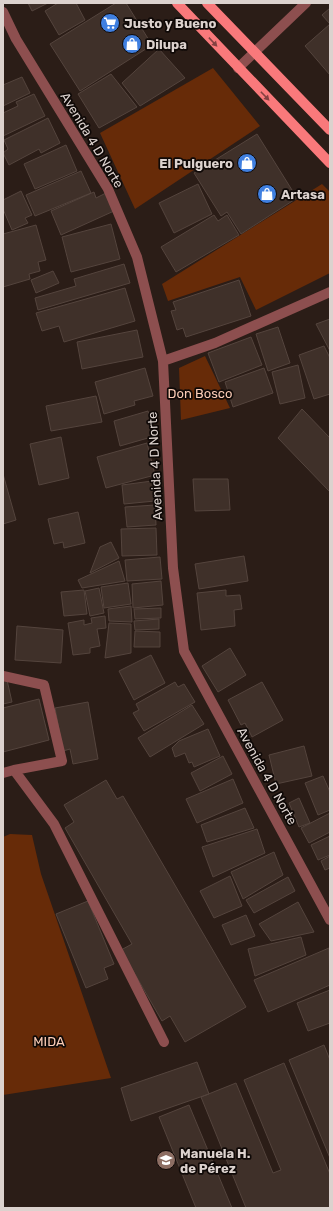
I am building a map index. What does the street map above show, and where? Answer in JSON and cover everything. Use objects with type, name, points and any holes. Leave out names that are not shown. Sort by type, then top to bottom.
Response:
[{"type":"main road","points":[[177,3],[330,163]]},
{"type":"main road","points":[[206,3],[330,130]]},
{"type":"street","points":[[238,68],[306,3]]},
{"type":"street","name":"Avenida 4 D Norte","points":[[3,12],[20,46],[108,189],[137,257],[163,361],[173,568],[184,651],[330,920]]},
{"type":"street","points":[[163,361],[215,343],[330,292]]},
{"type":"street","points":[[3,676],[44,685],[62,761],[3,773]]},
{"type":"street","points":[[14,770],[54,824],[164,1042]]},
{"type":"green space","points":[[213,68],[260,126],[135,209],[100,133]]},
{"type":"green space","points":[[322,184],[330,192],[330,273],[256,310],[240,277],[168,301],[162,284]]},
{"type":"green space","name":"Don Bosco","points":[[205,356],[230,408],[181,420],[179,368]]},
{"type":"green space","name":"MIDA","points":[[10,834],[32,835],[41,874],[111,1078],[3,1095],[3,837]]},
{"type":"building","points":[[28,3],[48,3],[32,11]]},
{"type":"building","points":[[58,3],[76,3],[85,20],[59,35],[45,11]]},
{"type":"building","points":[[116,3],[126,3],[152,45],[80,91],[50,44]]},
{"type":"building","points":[[330,8],[330,24],[322,15]]},
{"type":"building","points":[[330,24],[330,75],[305,46]]},
{"type":"building","points":[[159,49],[185,78],[140,106],[122,83]]},
{"type":"building","points":[[111,74],[137,107],[99,128],[78,94]]},
{"type":"building","points":[[22,77],[30,93],[3,106],[3,85]]},
{"type":"building","points":[[34,94],[45,116],[3,136],[3,113],[18,106],[16,102]]},
{"type":"building","points":[[48,118],[60,143],[41,153],[39,149],[9,165],[3,153],[8,149],[4,140]]},
{"type":"building","points":[[257,134],[297,198],[241,234],[227,212],[221,216],[194,173]]},
{"type":"building","points":[[66,145],[77,171],[35,189],[24,164]]},
{"type":"building","points":[[81,171],[91,193],[35,216],[26,195]]},
{"type":"building","points":[[198,184],[212,214],[174,233],[159,203]]},
{"type":"building","points":[[21,191],[32,215],[25,218],[28,223],[12,230],[3,209],[3,200]]},
{"type":"building","points":[[94,192],[96,198],[106,193],[114,211],[61,235],[51,211]]},
{"type":"building","points":[[214,215],[218,221],[227,215],[239,235],[176,272],[161,247]]},
{"type":"building","points":[[111,224],[120,259],[71,272],[62,237]]},
{"type":"building","points":[[36,225],[46,260],[38,262],[40,271],[29,274],[30,279],[3,287],[3,234]]},
{"type":"building","points":[[124,264],[130,283],[38,310],[35,298],[76,286],[74,279]]},
{"type":"building","points":[[53,271],[59,283],[36,293],[31,280]]},
{"type":"building","points":[[239,280],[251,316],[186,337],[183,328],[177,330],[171,311],[176,310],[173,302]]},
{"type":"building","points":[[125,288],[135,321],[64,342],[59,326],[42,331],[36,313]]},
{"type":"building","points":[[330,319],[330,351],[316,324]]},
{"type":"building","points":[[278,327],[290,363],[268,371],[256,334]]},
{"type":"building","points":[[137,330],[143,357],[82,369],[77,342]]},
{"type":"building","points":[[251,337],[262,365],[219,382],[208,353]]},
{"type":"building","points":[[324,346],[330,358],[330,394],[314,399],[299,355]]},
{"type":"building","points":[[298,365],[305,398],[280,404],[272,372]]},
{"type":"building","points":[[145,368],[153,396],[134,401],[135,405],[104,414],[95,382]]},
{"type":"building","points":[[264,368],[273,393],[233,407],[225,382]]},
{"type":"building","points":[[96,396],[102,422],[51,431],[46,406]]},
{"type":"building","points":[[302,409],[330,438],[330,492],[278,438]]},
{"type":"building","points":[[148,411],[155,436],[120,446],[114,421]]},
{"type":"building","points":[[61,437],[69,478],[39,485],[30,444]]},
{"type":"building","points":[[147,443],[155,475],[106,488],[97,457]]},
{"type":"building","points":[[3,474],[16,520],[3,524]]},
{"type":"building","points":[[193,479],[228,479],[230,510],[195,511]]},
{"type":"building","points":[[152,481],[155,501],[124,504],[122,485]]},
{"type":"building","points":[[155,505],[156,525],[127,527],[125,507]]},
{"type":"building","points":[[78,512],[85,543],[64,548],[63,542],[54,544],[48,519]]},
{"type":"building","points":[[156,528],[157,555],[122,556],[121,529]]},
{"type":"building","points":[[111,542],[119,558],[90,573],[100,547]]},
{"type":"building","points":[[244,556],[248,581],[199,589],[195,564]]},
{"type":"building","points":[[160,557],[162,579],[127,581],[125,560]]},
{"type":"building","points":[[119,561],[125,581],[82,588],[78,580]]},
{"type":"building","points":[[161,581],[163,605],[133,608],[132,584]]},
{"type":"building","points":[[128,583],[131,604],[104,608],[101,587]]},
{"type":"building","points":[[99,588],[104,613],[90,616],[85,591]]},
{"type":"building","points":[[84,590],[87,614],[64,616],[61,592]]},
{"type":"building","points":[[226,590],[226,596],[240,595],[242,609],[234,610],[235,626],[201,630],[197,593]]},
{"type":"building","points":[[131,606],[132,622],[109,621],[108,609]]},
{"type":"building","points":[[161,608],[161,618],[135,619],[134,609]]},
{"type":"building","points":[[105,616],[106,628],[97,629],[100,646],[90,648],[90,653],[73,655],[68,623],[84,620],[84,625],[92,623],[91,618]]},
{"type":"building","points":[[159,619],[159,629],[135,630],[134,621]]},
{"type":"building","points":[[109,623],[131,624],[131,653],[105,658]]},
{"type":"building","points":[[17,626],[63,630],[61,663],[15,660]]},
{"type":"building","points":[[135,631],[160,632],[160,647],[134,647]]},
{"type":"building","points":[[230,648],[246,675],[218,692],[202,666]]},
{"type":"building","points":[[151,655],[165,683],[134,700],[119,671]]},
{"type":"building","points":[[7,680],[12,702],[3,704],[3,681]]},
{"type":"building","points":[[175,682],[178,687],[184,684],[195,702],[144,731],[133,713],[139,710],[136,704]]},
{"type":"building","points":[[262,682],[283,720],[252,737],[245,723],[241,725],[228,700]]},
{"type":"building","points":[[39,699],[49,740],[3,752],[3,708]]},
{"type":"building","points":[[88,702],[98,759],[73,764],[70,749],[63,751],[55,708]]},
{"type":"building","points":[[192,705],[204,724],[150,757],[138,738]]},
{"type":"building","points":[[208,729],[220,756],[194,767],[192,762],[189,763],[185,753],[175,757],[172,748],[179,741]]},
{"type":"building","points":[[304,746],[312,776],[276,784],[269,755]]},
{"type":"building","points":[[223,756],[232,774],[200,791],[191,773]]},
{"type":"building","points":[[323,776],[330,792],[330,810],[318,815],[305,783]]},
{"type":"building","points":[[233,779],[243,803],[197,823],[186,799]]},
{"type":"building","points":[[106,780],[117,799],[123,796],[246,1007],[185,1042],[170,1016],[162,1021],[121,950],[132,944],[65,828],[74,822],[64,805]]},
{"type":"building","points":[[299,798],[310,823],[299,827],[289,803]]},
{"type":"building","points":[[245,808],[254,828],[207,842],[201,825]]},
{"type":"building","points":[[330,813],[330,832],[309,843],[301,828]]},
{"type":"building","points":[[257,829],[265,853],[213,877],[202,847]]},
{"type":"building","points":[[330,836],[330,855],[318,860],[311,845]]},
{"type":"building","points":[[274,852],[283,875],[243,899],[231,872]]},
{"type":"building","points":[[330,856],[330,868],[325,870],[321,861]]},
{"type":"building","points":[[230,876],[242,906],[214,918],[200,891]]},
{"type":"building","points":[[288,877],[295,891],[254,913],[246,900]]},
{"type":"building","points":[[88,901],[114,964],[104,968],[108,979],[86,988],[56,914]]},
{"type":"building","points":[[298,902],[314,932],[271,941],[259,924]]},
{"type":"building","points":[[246,915],[255,936],[231,945],[222,925]]},
{"type":"building","points":[[301,937],[306,955],[255,976],[248,949]]},
{"type":"building","points":[[329,948],[330,985],[268,1012],[254,980]]},
{"type":"building","points":[[330,990],[330,1023],[308,1031],[297,1003]]},
{"type":"building","points":[[324,1045],[330,1060],[330,1158],[289,1060]]},
{"type":"building","points":[[197,1062],[209,1094],[131,1121],[121,1088]]},
{"type":"building","points":[[284,1063],[330,1174],[330,1208],[246,1208],[201,1097],[236,1083],[273,1173],[281,1170],[244,1080]]},
{"type":"building","points":[[189,1105],[232,1208],[196,1208],[159,1117]]},
{"type":"place","name":"Justo y Bueno","points":[[110,23]]},
{"type":"place","name":"Dilupa","points":[[132,44]]},
{"type":"place","name":"El Pulguero","points":[[247,163]]},
{"type":"place","name":"Artasa","points":[[267,194]]},
{"type":"place","name":"Manuela H. de Pérez","points":[[166,1160]]}]
